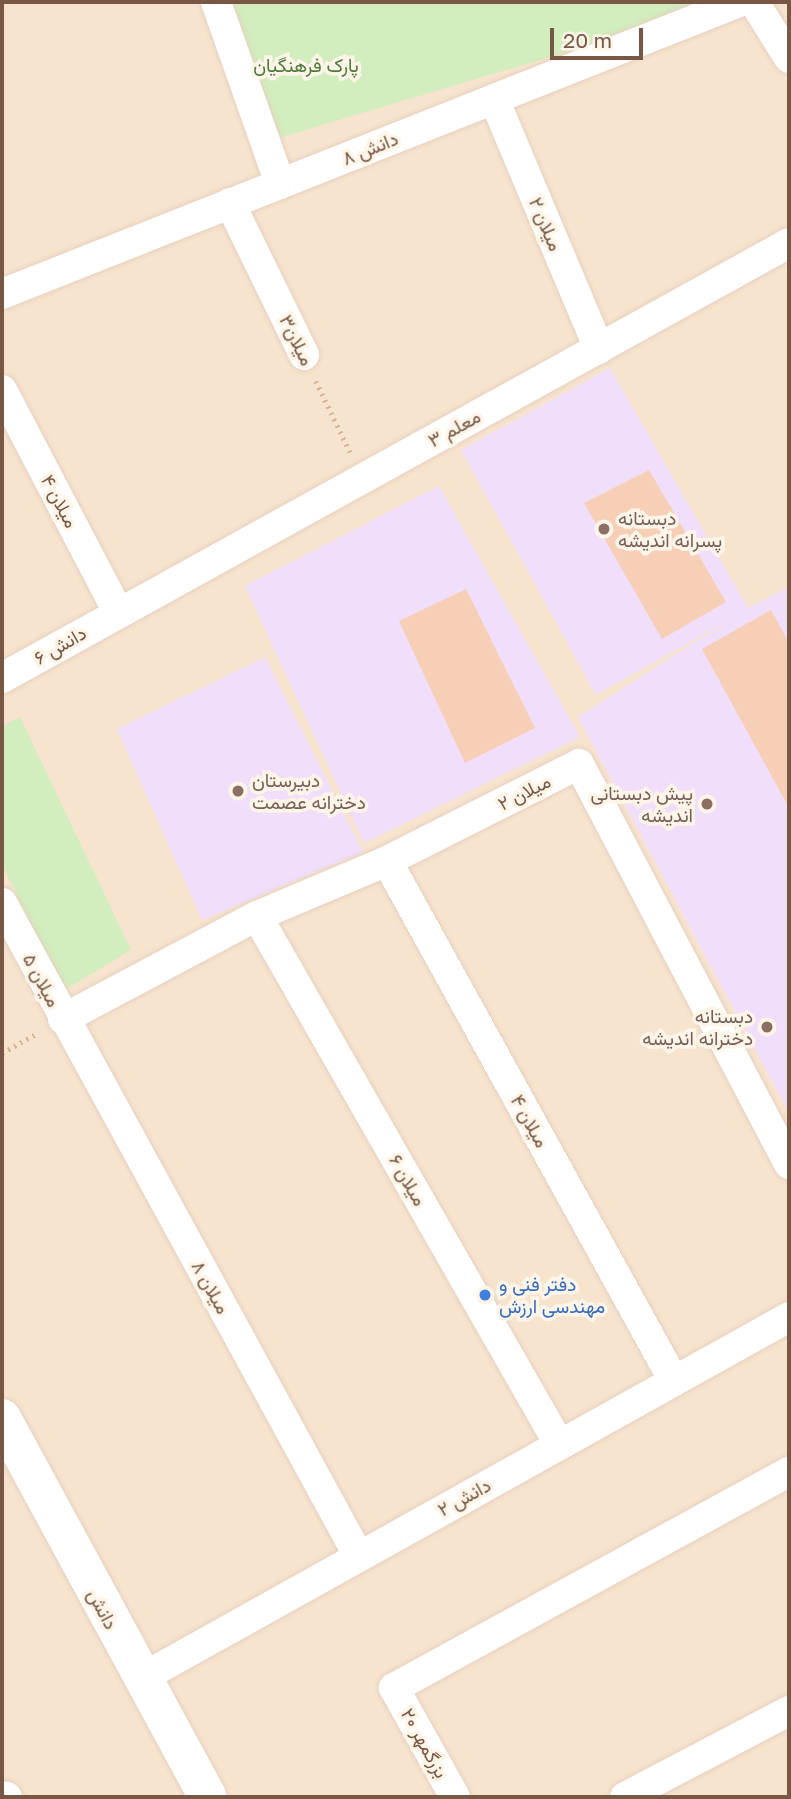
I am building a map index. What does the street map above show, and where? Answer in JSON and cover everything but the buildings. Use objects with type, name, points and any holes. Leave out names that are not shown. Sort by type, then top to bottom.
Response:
[{"type":"street","points":[[216,2],[280,184]]},
{"type":"street","name":"دانش ۸","points":[[2,293],[738,2]]},
{"type":"street","points":[[754,2],[789,58]]},
{"type":"street","name":"میلان ۲","points":[[494,99],[598,349]]},
{"type":"street","name":"میلان۳","points":[[230,203],[304,355]]},
{"type":"street","name":"معلم ۳","points":[[118,612],[789,243]]},
{"type":"street","name":"میلان ۴","points":[[2,390],[118,612]]},
{"type":"street","name":"دانش ۶","points":[[2,678],[118,612]]},
{"type":"street","name":"میلان ۲","points":[[63,1019],[257,916],[387,861],[579,764],[789,1164]]},
{"type":"street","name":"میلان ۴","points":[[387,861],[674,1381]]},
{"type":"street","name":"میلان ۵","points":[[2,903],[63,1019]]},
{"type":"street","name":"میلان ۶","points":[[257,916],[559,1444]]},
{"type":"street","name":"میلان ۸","points":[[63,1019],[358,1555]]},
{"type":"street","name":"دانش ۲","points":[[140,1679],[358,1555],[789,1318]]},
{"type":"street","name":"دانش","points":[[2,1418],[202,1796]]},
{"type":"street","name":"بزرگمهر ۲۰","points":[[455,1797],[394,1688],[789,1472]]},
{"type":"street","points":[[625,1797],[789,1711]]},
{"type":"street","points":[[2,1796],[7,1797]]},
{"type":"path","name":"میلان۳","points":[[304,355],[363,478]]},
{"type":"path","points":[[2,1053],[63,1019]]},
{"type":"shaded area","points":[[2,2],[789,2],[789,1797],[2,1797]]},
{"type":"shaded area","points":[[610,368],[748,608],[789,587],[789,1113],[578,717],[731,619],[596,695],[461,450]]},
{"type":"shaded area","points":[[439,486],[580,737],[364,843],[245,586]]},
{"type":"shaded area","name":"دبیرستان دخترانه عصمت","points":[[265,657],[363,852],[202,920],[117,729]]},
{"type":"green space","name":"پارک فرهنگیان","points":[[216,2],[734,2],[265,142]]},
{"type":"green space","points":[[20,717],[131,950],[63,991],[2,864],[2,726]]},
{"type":"place","name":"دبستانه پسرانه اندیشه","points":[[604,529]]},
{"type":"place","name":"دبیرستان دخترانه عصمت","points":[[238,791]]},
{"type":"place","name":"پیش دبستانی اندیشه","points":[[707,804]]},
{"type":"place","name":"دبستانه دخترانه اندیشه","points":[[767,1027]]},
{"type":"place","name":"دفتر فنی و مهندسی ارزش","points":[[485,1295]]}]
